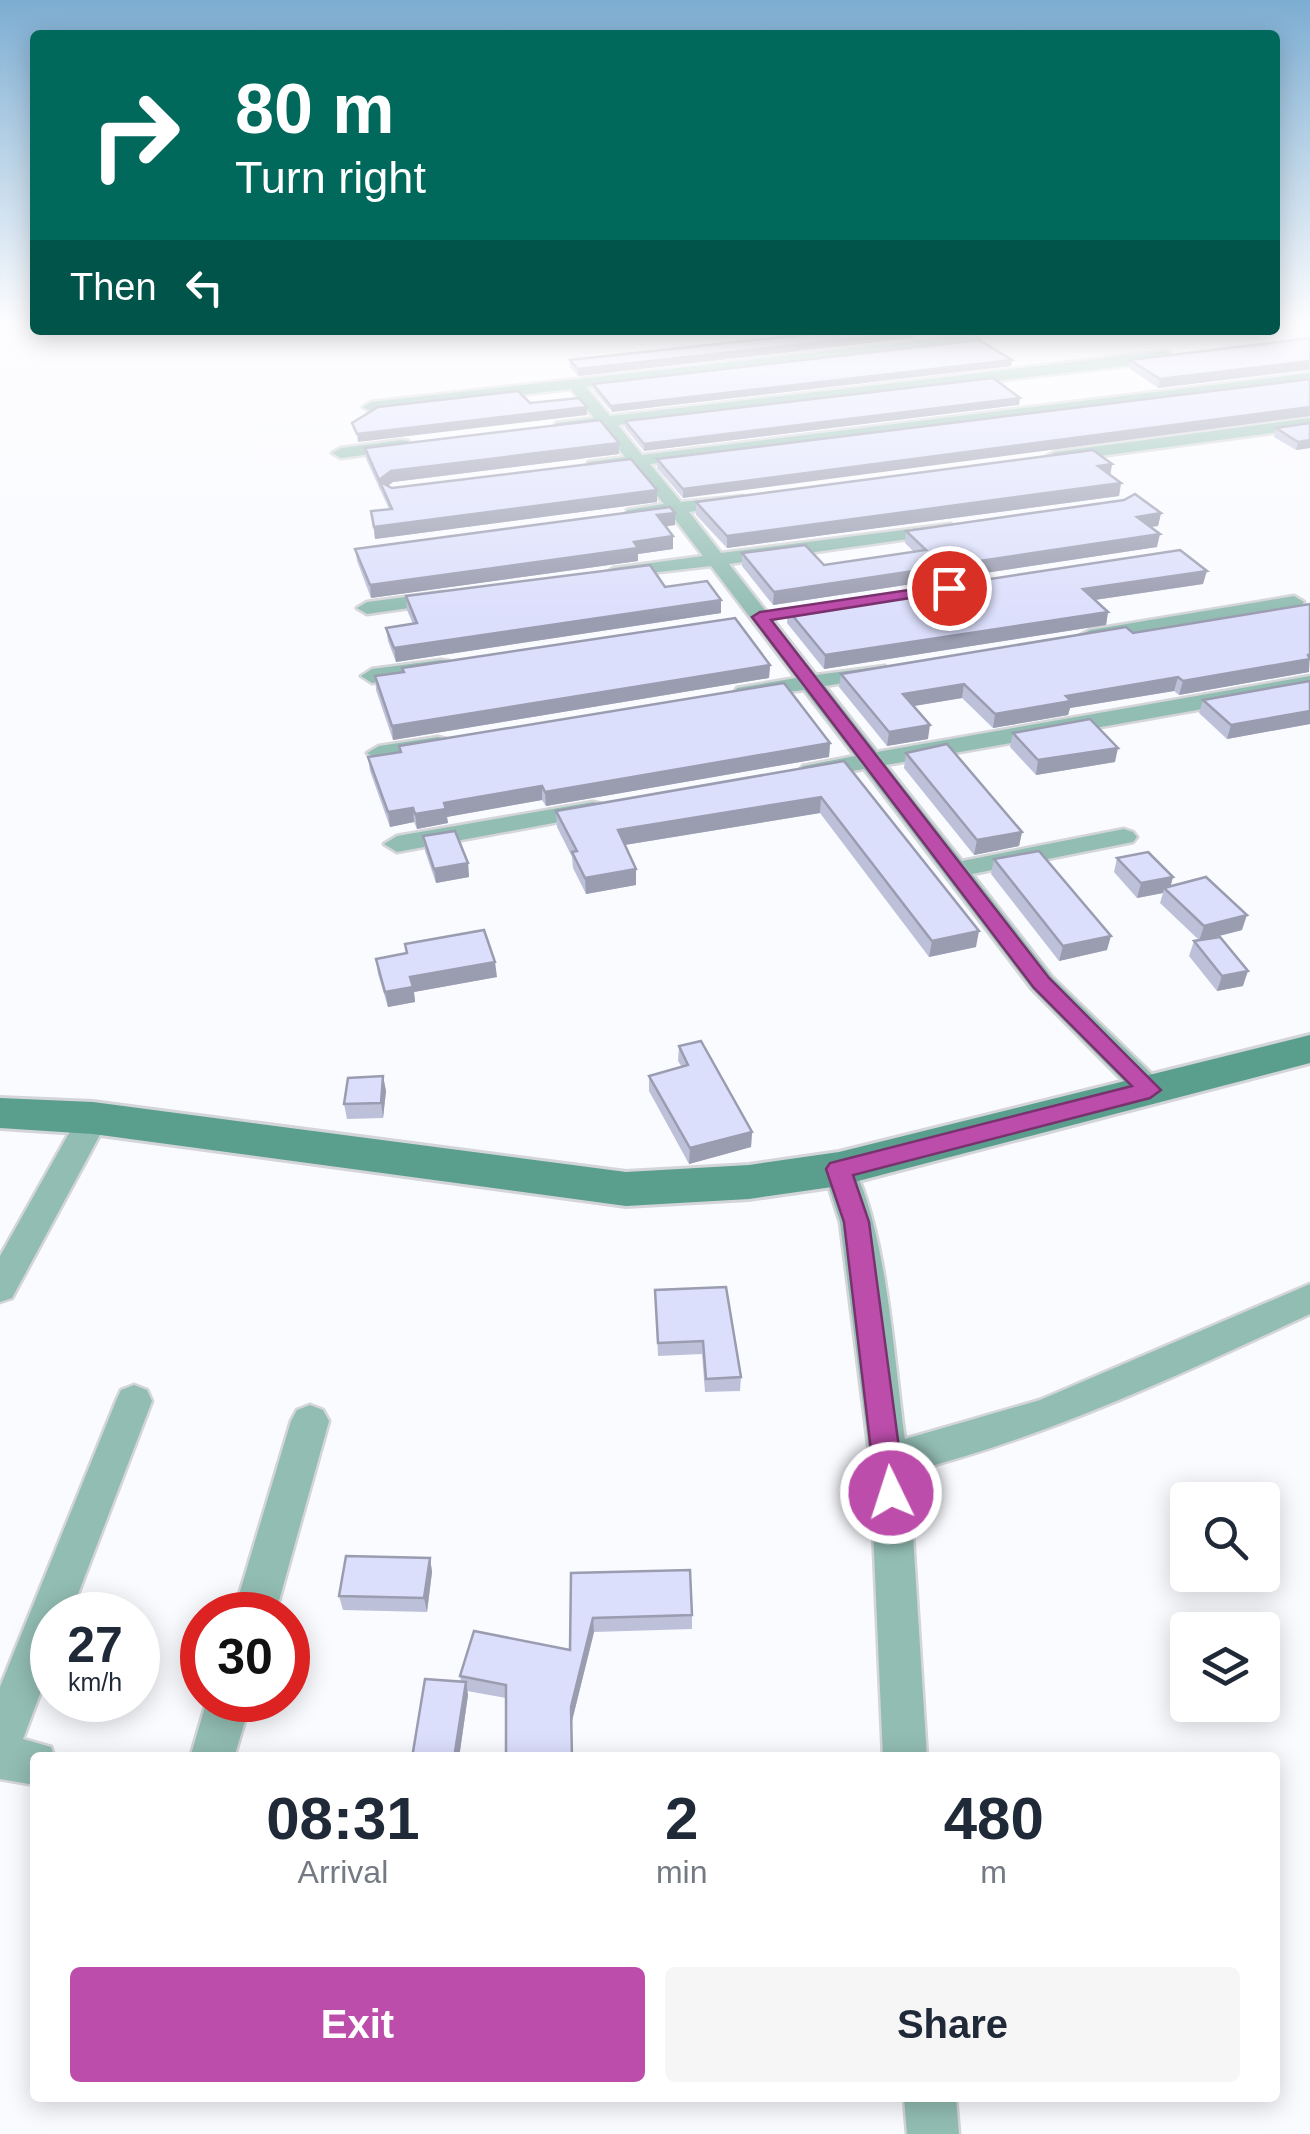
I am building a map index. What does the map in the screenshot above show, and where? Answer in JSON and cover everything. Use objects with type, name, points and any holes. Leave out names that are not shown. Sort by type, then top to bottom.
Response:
[{"type":"main road","points":[[0,1113],[93,1118],[626,1189],[749,1182],[838,1169],[1310,1049]]},
{"type":"street","points":[[604,420],[1042,983],[1150,1090]]},
{"type":"street","points":[[549,428],[626,420]]},
{"type":"street","points":[[933,420],[965,445]]},
{"type":"street","points":[[582,468],[975,420]]},
{"type":"street","points":[[1028,461],[1310,423]]},
{"type":"street","points":[[341,452],[416,444]]},
{"type":"street","points":[[617,516],[755,498]]},
{"type":"street","points":[[600,576],[967,525]]},
{"type":"street","points":[[366,608],[464,595]]},
{"type":"street","points":[[1062,640],[1294,602]]},
{"type":"street","points":[[372,676],[469,661]]},
{"type":"street","points":[[732,695],[907,666]]},
{"type":"street","points":[[795,774],[1310,683]]},
{"type":"street","points":[[379,754],[458,740]]},
{"type":"street","points":[[396,844],[624,804]]},
{"type":"street","points":[[955,870],[1124,837]]},
{"type":"street","points":[[0,1288],[93,1118]]},
{"type":"street","points":[[838,1169],[857,1222],[890,1460],[905,1752]]},
{"type":"street","points":[[890,1460],[966,1443],[1180,1359],[1310,1298]]},
{"type":"street","points":[[0,1741],[134,1401]]},
{"type":"street","points":[[261,1592],[310,1421]]},
{"type":"street","points":[[214,1752],[223,1722]]},
{"type":"street","points":[[0,1757],[30,1762]]},
{"type":"street","points":[[930,2102],[933,2134]]},
{"type":"building","points":[[358,420],[480,420],[357,434],[352,423]]},
{"type":"building","points":[[600,420],[619,443],[391,471],[379,480],[365,448]]},
{"type":"building","points":[[637,420],[844,420],[644,444],[625,421]]},
{"type":"building","points":[[979,420],[1214,420],[683,489],[657,459]]},
{"type":"building","points":[[1310,423],[1310,440],[1298,442],[1276,428]]},
{"type":"building","points":[[1093,450],[1112,464],[1098,466],[1121,483],[727,536],[696,502]]},
{"type":"building","points":[[631,459],[657,490],[374,527],[371,511],[392,509],[380,482],[392,488]]},
{"type":"building","points":[[1135,494],[1161,513],[1137,517],[1160,534],[774,592],[742,553],[805,545],[824,565],[926,550],[906,531],[1124,500]]},
{"type":"building","points":[[670,507],[675,513],[657,515],[673,536],[634,542],[638,548],[370,585],[355,549]]},
{"type":"building","points":[[1180,550],[1207,571],[1083,589],[1108,612],[825,655],[788,610]]},
{"type":"building","points":[[650,565],[665,587],[707,581],[721,600],[394,648],[386,628],[417,623],[406,596]]},
{"type":"building","points":[[1310,604],[1310,659],[1066,696],[1071,701],[995,714],[964,684],[903,694],[930,725],[889,732],[841,674],[1126,627],[1133,633]]},
{"type":"building","points":[[735,618],[770,665],[392,726],[375,676],[404,672],[402,668]]},
{"type":"building","points":[[1310,681],[1310,711],[1231,725],[1203,700]]},
{"type":"building","points":[[784,683],[830,743],[545,792],[542,786],[444,803],[446,809],[415,814],[413,808],[388,812],[368,757],[401,752],[399,746]]},
{"type":"building","points":[[1090,719],[1118,748],[1038,760],[1013,733]]},
{"type":"building","points":[[947,744],[1022,832],[977,840],[906,753]]},
{"type":"building","points":[[844,761],[979,931],[932,941],[821,797],[618,830],[636,869],[585,878],[572,852],[577,851],[556,811]]},
{"type":"building","points":[[455,831],[468,863],[434,869],[423,836]]},
{"type":"building","points":[[1039,851],[1111,936],[1063,946],[994,859]]},
{"type":"building","points":[[1148,852],[1173,877],[1141,883],[1117,858]]},
{"type":"building","points":[[1206,877],[1247,915],[1204,926],[1164,888]]},
{"type":"building","points":[[484,930],[495,962],[410,977],[413,987],[385,992],[376,959],[407,953],[405,944]]},
{"type":"building","points":[[1220,937],[1248,971],[1222,976],[1194,941]]},
{"type":"building","points":[[701,1041],[752,1132],[690,1148],[649,1076],[688,1065],[679,1046]]},
{"type":"building","points":[[383,1076],[381,1103],[344,1104],[348,1078]]},
{"type":"building","points":[[726,1287],[741,1377],[706,1379],[703,1341],[658,1343],[655,1290]]},
{"type":"building","points":[[346,1556],[430,1558],[424,1598],[339,1596]]},
{"type":"building","points":[[690,1570],[692,1615],[593,1618],[571,1707],[572,1752],[506,1752],[506,1685],[460,1676],[474,1631],[570,1650],[571,1573]]},
{"type":"building","points":[[425,1679],[466,1682],[455,1752],[413,1752]]},
{"type":"route","points":[[891,1493],[890,1460],[857,1222],[838,1169],[1150,1090],[1042,983],[760,617],[949,588]]}]
